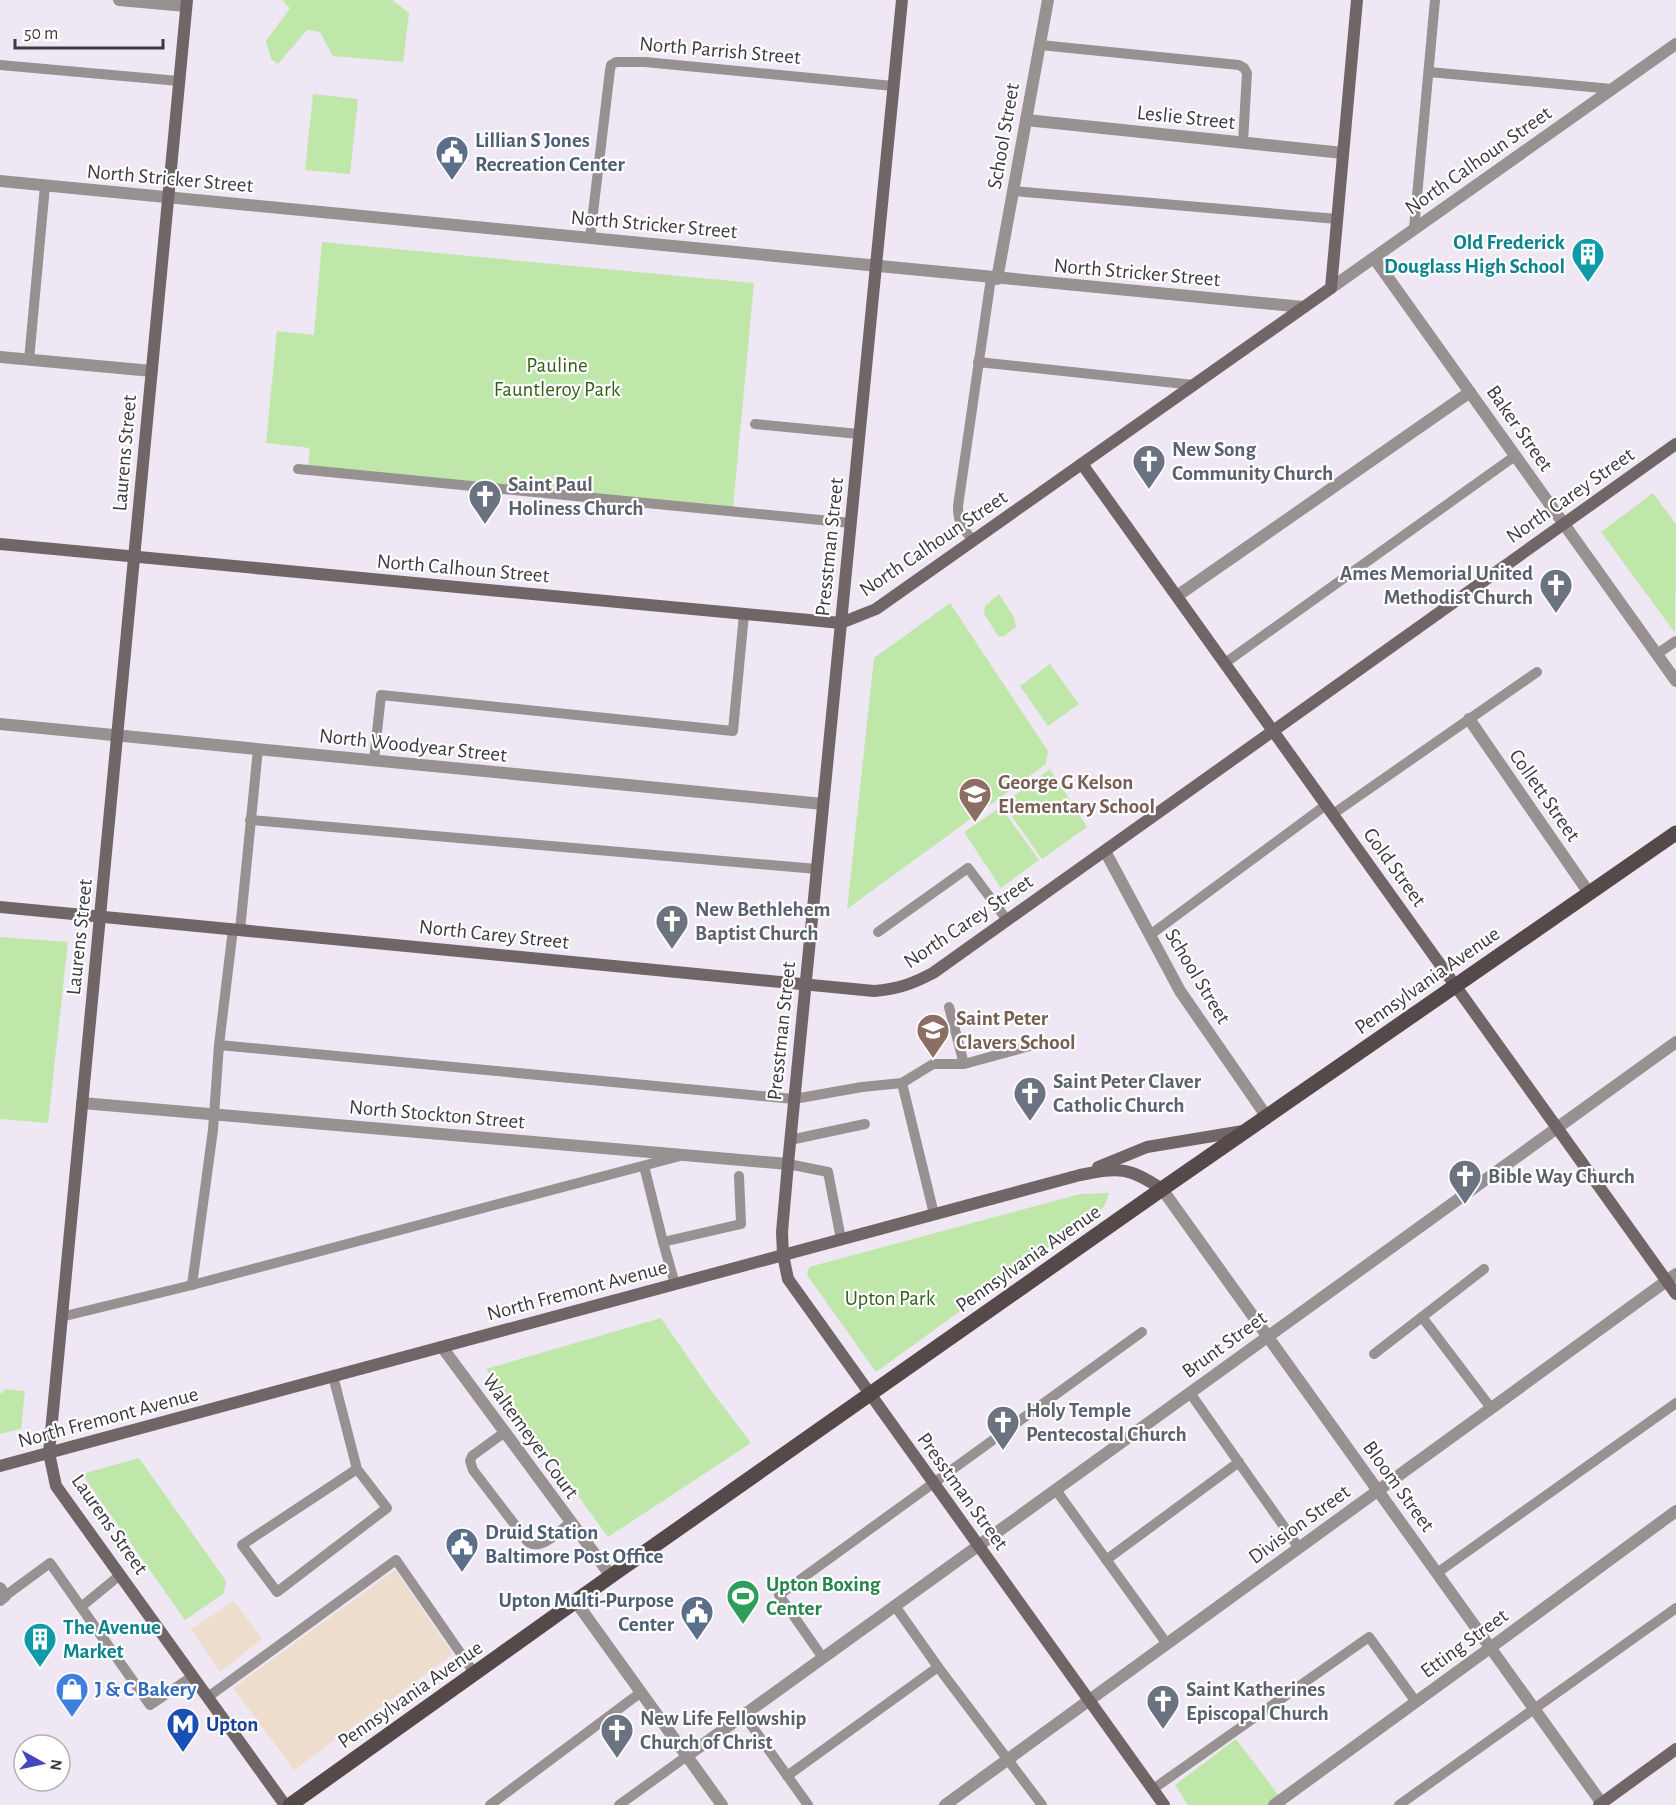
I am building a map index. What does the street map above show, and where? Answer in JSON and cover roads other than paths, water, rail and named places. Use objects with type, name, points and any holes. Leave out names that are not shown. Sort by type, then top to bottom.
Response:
[{"type":"main road","name":"Pennsylvania Avenue","points":[[287,1805],[1162,1189],[1249,1131],[1676,833]]},
{"type":"street","points":[[119,0],[186,3]]},
{"type":"street","name":"Presstman Street","points":[[902,0],[790,1140],[782,1232],[783,1255],[788,1279],[1164,1805]]},
{"type":"street","name":"School Street","points":[[994,278],[1013,191],[1048,0]]},
{"type":"street","points":[[1330,288],[1357,0]]},
{"type":"street","name":"Laurens Street","points":[[186,3],[49,1453],[56,1486],[287,1805]]},
{"type":"street","name":"North Calhoun Street","points":[[0,544],[841,623],[876,609],[1676,44]]},
{"type":"street","name":"Leslie Street","points":[[1026,120],[1343,153]]},
{"type":"street","name":"North Stricker Street","points":[[0,181],[1304,307]]},
{"type":"street","name":"Baker Street","points":[[1374,258],[1676,681]]},
{"type":"street","points":[[0,357],[152,371]]},
{"type":"street","points":[[1177,597],[1470,392]]},
{"type":"street","name":"North Carey Street","points":[[0,907],[874,991],[911,985],[933,974],[1676,444]]},
{"type":"street","name":"Gold Street","points":[[1082,464],[1557,1128],[1671,1277],[1676,1293]]},
{"type":"street","name":"Collett Street","points":[[1469,719],[1589,893]]},
{"type":"street","name":"North Woodyear Street","points":[[0,724],[823,804]]},
{"type":"street","name":"School Street","points":[[1105,851],[1180,991],[1267,1117]]},
{"type":"street","name":"Brunt Street","points":[[687,1756],[1676,1042]]},
{"type":"street","name":"North Stockton Street","points":[[82,1103],[788,1164]]},
{"type":"street","points":[[1080,1175],[1147,1147],[1249,1131]]},
{"type":"street","name":"North Fremont Avenue","points":[[0,1466],[1080,1175],[1108,1170],[1128,1171],[1142,1176],[1162,1189]]},
{"type":"street","name":"Bloom Street","points":[[1162,1189],[1601,1804]]},
{"type":"street","name":"Division Street","points":[[945,1805],[1671,1277]]},
{"type":"street","name":"Waltemeyer Court","points":[[442,1347],[611,1576]]},
{"type":"street","name":"Etting Street","points":[[1274,1805],[1676,1511]]},
{"type":"street","points":[[576,1602],[722,1805]]},
{"type":"street","points":[[1601,1804],[1676,1749]]},
{"type":"lane","points":[[1414,229],[1436,0]]},
{"type":"lane","points":[[1040,45],[1239,65],[1247,74],[1243,142]]},
{"type":"lane","name":"North Parrish Street","points":[[590,238],[610,70],[611,65],[616,62],[645,62],[893,86]]},
{"type":"lane","points":[[0,65],[179,81]]},
{"type":"lane","points":[[1429,72],[1612,89]]},
{"type":"lane","points":[[29,360],[45,186]]},
{"type":"lane","points":[[1013,191],[1337,219]]},
{"type":"lane","name":"School Street","points":[[973,540],[962,527],[958,516],[958,506],[978,363],[994,278]]},
{"type":"lane","points":[[978,363],[1194,385]]},
{"type":"lane","points":[[756,424],[859,434]]},
{"type":"lane","points":[[1225,663],[1515,456]]},
{"type":"lane","points":[[298,469],[851,523]]},
{"type":"lane","points":[[374,760],[381,695],[733,730],[744,614]]},
{"type":"lane","points":[[1657,654],[1676,641]]},
{"type":"lane","points":[[1150,935],[1330,809],[1538,672]]},
{"type":"lane","points":[[192,1285],[215,1114],[219,1045],[237,929],[258,749]]},
{"type":"lane","points":[[250,820],[817,869]]},
{"type":"lane","points":[[878,932],[968,868],[1007,920]]},
{"type":"lane","points":[[949,1007],[964,1064]]},
{"type":"lane","points":[[219,1045],[794,1099],[862,1087],[902,1083],[933,1064],[964,1064],[1030,1046]]},
{"type":"lane","points":[[902,1083],[934,1214]]},
{"type":"lane","points":[[790,1140],[865,1124]]},
{"type":"lane","points":[[62,1317],[682,1156]]},
{"type":"lane","points":[[788,1164],[828,1172],[841,1239]]},
{"type":"lane","points":[[644,1166],[675,1284]]},
{"type":"lane","points":[[663,1242],[741,1224],[739,1176]]},
{"type":"lane","points":[[1374,1354],[1484,1269]]},
{"type":"lane","points":[[1422,1317],[1491,1408]]},
{"type":"lane","points":[[824,1658],[778,1595],[1142,1332]]},
{"type":"lane","points":[[333,1376],[357,1468],[387,1508],[277,1592],[242,1545],[357,1468]]},
{"type":"lane","points":[[1190,1393],[1299,1548]]},
{"type":"lane","points":[[1437,1573],[1676,1403]]},
{"type":"lane","points":[[505,1432],[472,1456],[470,1461],[472,1470],[532,1545],[545,1542],[571,1522]]},
{"type":"lane","points":[[1106,1560],[1239,1462]]},
{"type":"lane","points":[[1056,1490],[1167,1644]]},
{"type":"lane","points":[[208,1697],[396,1560],[475,1674]]},
{"type":"lane","points":[[2,1595],[50,1563],[150,1705],[193,1676]]},
{"type":"lane","points":[[81,1607],[120,1575]]},
{"type":"lane","points":[[895,1606],[1042,1805]]},
{"type":"lane","points":[[1399,1805],[1676,1608]]},
{"type":"lane","points":[[1153,1789],[1369,1637],[1416,1702]]},
{"type":"lane","points":[[787,1776],[938,1667]]},
{"type":"lane","points":[[490,1805],[640,1693]]},
{"type":"lane","points":[[744,1715],[808,1805]]},
{"type":"lane","name":"Brunt Street","points":[[619,1805],[687,1756]]},
{"type":"place","name":"Lillian S Jones Recreation Center","points":[[452,181]]},
{"type":"place","name":"Old Frederick Douglass High School","points":[[1588,283]]},
{"type":"place","name":"New Song Community Church","points":[[1149,490]]},
{"type":"place","name":"Saint Paul Holiness Church","points":[[485,525]]},
{"type":"place","name":"Ames Memorial United Methodist Church","points":[[1556,614]]},
{"type":"place","name":"George G Kelson Elementary School","points":[[975,823]]},
{"type":"place","name":"New Bethlehem Baptist Church","points":[[672,950]]},
{"type":"place","name":"Saint Peter Clavers School","points":[[933,1059]]},
{"type":"place","name":"Saint Peter Claver Catholic Church","points":[[1030,1122]]},
{"type":"place","name":"Bible Way Church","points":[[1465,1205]]},
{"type":"place","name":"Holy Temple Pentecostal Church","points":[[1003,1451]]},
{"type":"place","name":"Druid Station Baltimore Post Office","points":[[462,1573]]},
{"type":"place","name":"Upton Boxing Center","points":[[743,1625]]},
{"type":"place","name":"Upton Multi-Purpose Center","points":[[697,1641]]},
{"type":"place","name":"The Avenue Market","points":[[40,1668]]},
{"type":"place","name":"J & C Bakery","points":[[72,1718]]},
{"type":"place","name":"Saint Katherines Episcopal Church","points":[[1163,1730]]},
{"type":"place","name":"Upton","points":[[183,1753]]},
{"type":"place","name":"New Life Fellowship Church of Christ","points":[[617,1759]]},
{"type":"park label","name":"Pauline Fauntleroy Park","points":[[557,377]]},
{"type":"park label","name":"Upton Park","points":[[890,1298]]}]
